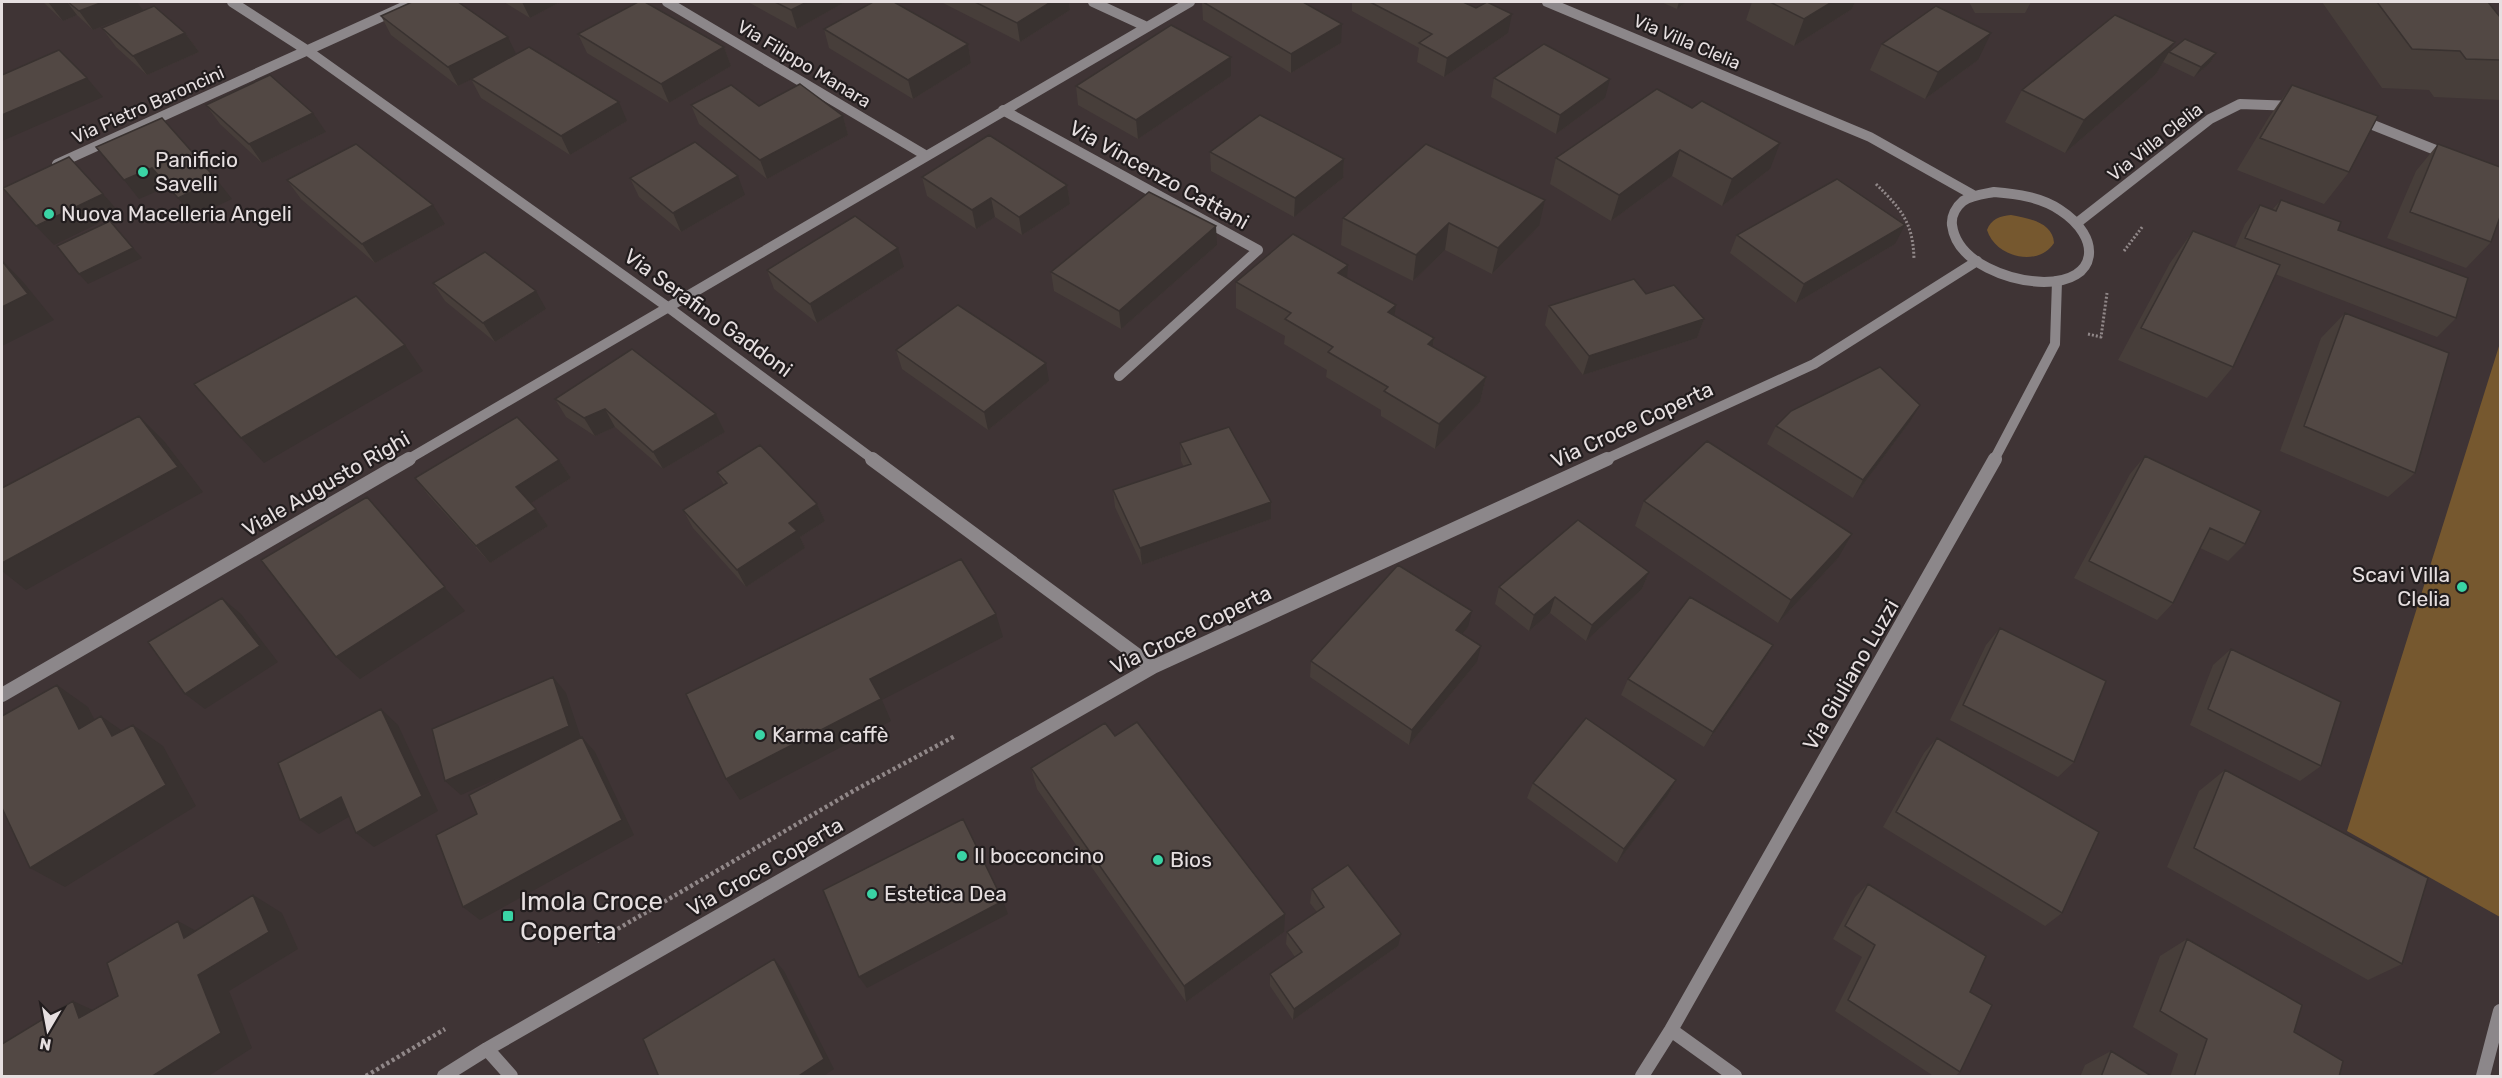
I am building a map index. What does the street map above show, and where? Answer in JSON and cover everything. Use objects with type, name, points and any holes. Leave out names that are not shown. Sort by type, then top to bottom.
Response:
[{"type":"street","name":"Via Serafino Gaddoni","points":[[232,2],[308,51],[669,308],[1153,667]]},
{"type":"street","name":"Via Pietro Baroncini","points":[[44,171],[414,2]]},
{"type":"street","name":"Via Filippo Manara","points":[[667,2],[925,155]]},
{"type":"street","points":[[1094,2],[1148,27]]},
{"type":"street","points":[[669,308],[925,155],[1190,2]]},
{"type":"street","name":"Via Villa Clelia","points":[[1547,2],[1870,137],[1975,196]]},
{"type":"street","name":"Via Villa Clelia","points":[[2077,223],[2210,119],[2240,104],[2306,108]]},
{"type":"street","name":"Via Vincenzo Cattani","points":[[1003,110],[1258,250],[1119,376]]},
{"type":"street","points":[[2350,116],[2458,158]]},
{"type":"street","points":[[1994,192],[2028,196],[2060,210],[2077,223],[2088,237],[2091,252],[2087,265],[2076,275],[2057,281],[2037,281],[2016,278],[1995,271],[1977,261],[1961,246],[1953,231],[1952,216],[1960,204],[1975,196],[1994,192]]},
{"type":"street","name":"Via Croce Coperta","points":[[444,1077],[487,1049],[1153,667],[1814,364],[1977,261]]},
{"type":"street","name":"Via Giuliano Luzzi","points":[[1642,1077],[1671,1030],[1989,470],[2055,344],[2057,281]]},
{"type":"street","name":"Viale Augusto Righi","points":[[2,695],[669,308]]},
{"type":"street","points":[[2483,1077],[2500,1011]]},
{"type":"street","points":[[1671,1030],[1735,1077]]},
{"type":"street","points":[[487,1049],[511,1077]]},
{"type":"shaded area","points":[[2011,215],[2038,222],[2049,230],[2054,243],[2047,251],[2038,255],[2028,257],[2007,253],[1992,239],[1987,230],[1996,219]]},
{"type":"shaded area","name":"Scavi Villa Clelia","points":[[2500,343],[2500,917],[2347,831]]},
{"type":"building","points":[[68,2],[103,2],[79,11]]},
{"type":"building","points":[[412,2],[458,2],[508,37],[448,67],[381,16]]},
{"type":"building","points":[[638,2],[645,2],[724,47],[661,84],[578,34]]},
{"type":"building","points":[[775,2],[807,2],[791,10]]},
{"type":"building","points":[[873,2],[894,2],[968,44],[908,80],[824,29]]},
{"type":"building","points":[[975,2],[1051,2],[1017,23]]},
{"type":"building","points":[[1203,2],[1303,2],[1342,24],[1291,54]]},
{"type":"building","points":[[1370,2],[1463,2],[1476,8],[1487,2],[1512,14],[1447,58],[1419,43],[1432,34]]},
{"type":"building","points":[[1770,2],[1832,2],[1804,19]]},
{"type":"building","points":[[2377,2],[2488,2],[2500,17],[2500,60],[2466,59],[2460,51],[2412,49]]},
{"type":"building","points":[[154,6],[185,33],[133,56],[102,28]]},
{"type":"building","points":[[1936,6],[1991,33],[1938,72],[1882,44]]},
{"type":"building","points":[[2115,15],[2175,42],[2084,120],[2022,90]]},
{"type":"building","points":[[1171,25],[1231,57],[1136,120],[1076,86]]},
{"type":"building","points":[[2185,39],[2216,53],[2201,67],[2169,52]]},
{"type":"building","points":[[1544,44],[1610,79],[1560,115],[1494,78]]},
{"type":"building","points":[[529,47],[619,102],[561,136],[471,79]]},
{"type":"building","points":[[59,50],[87,78],[2,115],[2,75]]},
{"type":"building","points":[[270,75],[313,113],[249,144],[206,105]]},
{"type":"building","points":[[800,84],[843,116],[760,160],[691,105],[731,85],[759,106]]},
{"type":"building","points":[[2292,85],[2378,116],[2349,172],[2260,138]]},
{"type":"building","points":[[1657,89],[1692,108],[1702,101],[1780,143],[1732,179],[1680,150],[1619,195],[1556,158]]},
{"type":"building","points":[[1260,115],[1344,159],[1295,198],[1210,152]]},
{"type":"building","points":[[162,118],[217,180],[178,198],[152,168],[124,180],[96,147]]},
{"type":"building","points":[[989,135],[1067,185],[1019,217],[991,198],[972,210],[922,177]]},
{"type":"building","points":[[695,142],[738,176],[673,213],[630,178]]},
{"type":"building","points":[[356,144],[433,205],[362,244],[287,180]]},
{"type":"building","points":[[1426,144],[1545,200],[1498,248],[1449,223],[1416,255],[1343,218]]},
{"type":"building","points":[[2438,144],[2500,167],[2500,217],[2491,242],[2410,212]]},
{"type":"building","points":[[69,157],[103,194],[36,226],[3,188]]},
{"type":"building","points":[[1837,179],[1905,225],[1804,284],[1737,235]]},
{"type":"building","points":[[1149,192],[1216,226],[1119,311],[1051,272]]},
{"type":"building","points":[[2281,200],[2341,222],[2338,230],[2468,278],[2456,318],[2245,238],[2260,205],[2276,211]]},
{"type":"building","points":[[855,216],[898,248],[810,304],[767,270]]},
{"type":"building","points":[[110,221],[133,248],[79,274],[57,246]]},
{"type":"building","points":[[2193,231],[2280,265],[2233,367],[2141,328]]},
{"type":"building","points":[[1293,234],[1348,265],[1338,273],[1396,305],[1388,312],[1434,338],[1428,344],[1486,377],[1439,424],[1384,391],[1388,387],[1328,352],[1333,347],[1285,319],[1291,313],[1236,282]]},
{"type":"building","points":[[485,252],[536,291],[483,323],[433,283]]},
{"type":"building","points":[[2,261],[28,294],[2,307]]},
{"type":"building","points":[[1634,279],[1646,294],[1674,285],[1704,319],[1589,356],[1549,306]]},
{"type":"building","points":[[356,296],[405,345],[241,438],[194,384]]},
{"type":"building","points":[[958,305],[1046,363],[984,412],[896,350]]},
{"type":"building","points":[[2345,313],[2449,353],[2415,473],[2304,426]]},
{"type":"building","points":[[632,349],[716,414],[653,452],[605,409],[584,418],[555,399]]},
{"type":"building","points":[[1880,367],[1920,405],[1863,480],[1776,426],[1791,411]]},
{"type":"building","points":[[139,416],[178,467],[2,563],[2,488]]},
{"type":"building","points":[[517,417],[559,460],[516,487],[536,509],[476,546],[415,478]]},
{"type":"building","points":[[1229,427],[1271,502],[1140,548],[1113,490],[1191,464],[1180,443]]},
{"type":"building","points":[[1707,441],[1852,534],[1791,600],[1644,501]]},
{"type":"building","points":[[760,445],[817,504],[789,523],[797,531],[737,570],[683,510],[727,483],[717,472]]},
{"type":"building","points":[[2145,456],[2261,511],[2245,544],[2210,528],[2173,603],[2089,561]]},
{"type":"building","points":[[367,497],[445,587],[336,657],[261,560]]},
{"type":"building","points":[[1578,520],[1649,572],[1592,625],[1555,597],[1534,615],[1499,587]]},
{"type":"building","points":[[961,559],[996,614],[870,679],[881,699],[726,779],[686,694]]},
{"type":"building","points":[[1398,565],[1472,611],[1456,630],[1481,646],[1412,730],[1311,661]]},
{"type":"building","points":[[1690,597],[1773,645],[1713,732],[1628,679]]},
{"type":"building","points":[[222,598],[260,646],[185,694],[148,642]]},
{"type":"building","points":[[2000,628],[2106,681],[2074,762],[1963,705]]},
{"type":"building","points":[[2231,649],[2341,702],[2321,766],[2208,709]]},
{"type":"building","points":[[553,677],[569,726],[445,781],[432,729]]},
{"type":"building","points":[[57,685],[79,729],[101,716],[112,736],[133,725],[166,785],[30,868],[2,808],[2,716]]},
{"type":"building","points":[[381,709],[422,796],[356,833],[341,797],[300,820],[278,763]]},
{"type":"building","points":[[1586,718],[1676,780],[1624,849],[1533,783]]},
{"type":"building","name":"Bios","points":[[1137,722],[1285,914],[1184,986],[1031,768],[1105,723],[1115,736]]},
{"type":"building","points":[[582,737],[622,820],[463,907],[436,835],[477,814],[469,795]]},
{"type":"building","points":[[1937,738],[2099,832],[2062,913],[1896,812]]},
{"type":"building","points":[[2225,770],[2428,878],[2402,964],[2194,848]]},
{"type":"building","points":[[963,819],[1003,901],[859,977],[823,890]]},
{"type":"building","points":[[1348,865],[1401,934],[1294,1009],[1270,974],[1302,952],[1287,932],[1324,907],[1312,889]]},
{"type":"building","points":[[1868,884],[1986,956],[1970,992],[1992,1005],[1960,1072],[1848,1000],[1875,945],[1845,926]]},
{"type":"building","points":[[253,895],[269,932],[198,975],[221,1033],[151,1077],[2,1077],[2,1044],[73,1001],[79,1018],[118,996],[107,963],[178,921],[184,938]]},
{"type":"building","points":[[2187,939],[2302,1005],[2294,1032],[2343,1061],[2339,1077],[2194,1077],[2207,1039],[2160,1011]]},
{"type":"building","points":[[774,959],[824,1059],[797,1077],[659,1077],[643,1039]]},
{"type":"building","points":[[2111,1051],[2153,1077],[2101,1077]]},
{"type":"place","name":"Panificio Savelli","points":[[143,172]]},
{"type":"place","name":"Nuova Macelleria Angeli","points":[[49,214]]},
{"type":"place","name":"Scavi Villa Clelia","points":[[2462,587]]},
{"type":"place","name":"Karma caffè","points":[[760,735]]},
{"type":"place","name":"Il bocconcino","points":[[962,856]]},
{"type":"place","name":"Bios","points":[[1158,860]]},
{"type":"place","name":"Estetica Dea","points":[[872,894]]},
{"type":"place","name":"Imola Croce Coperta","points":[[508,916]]}]
